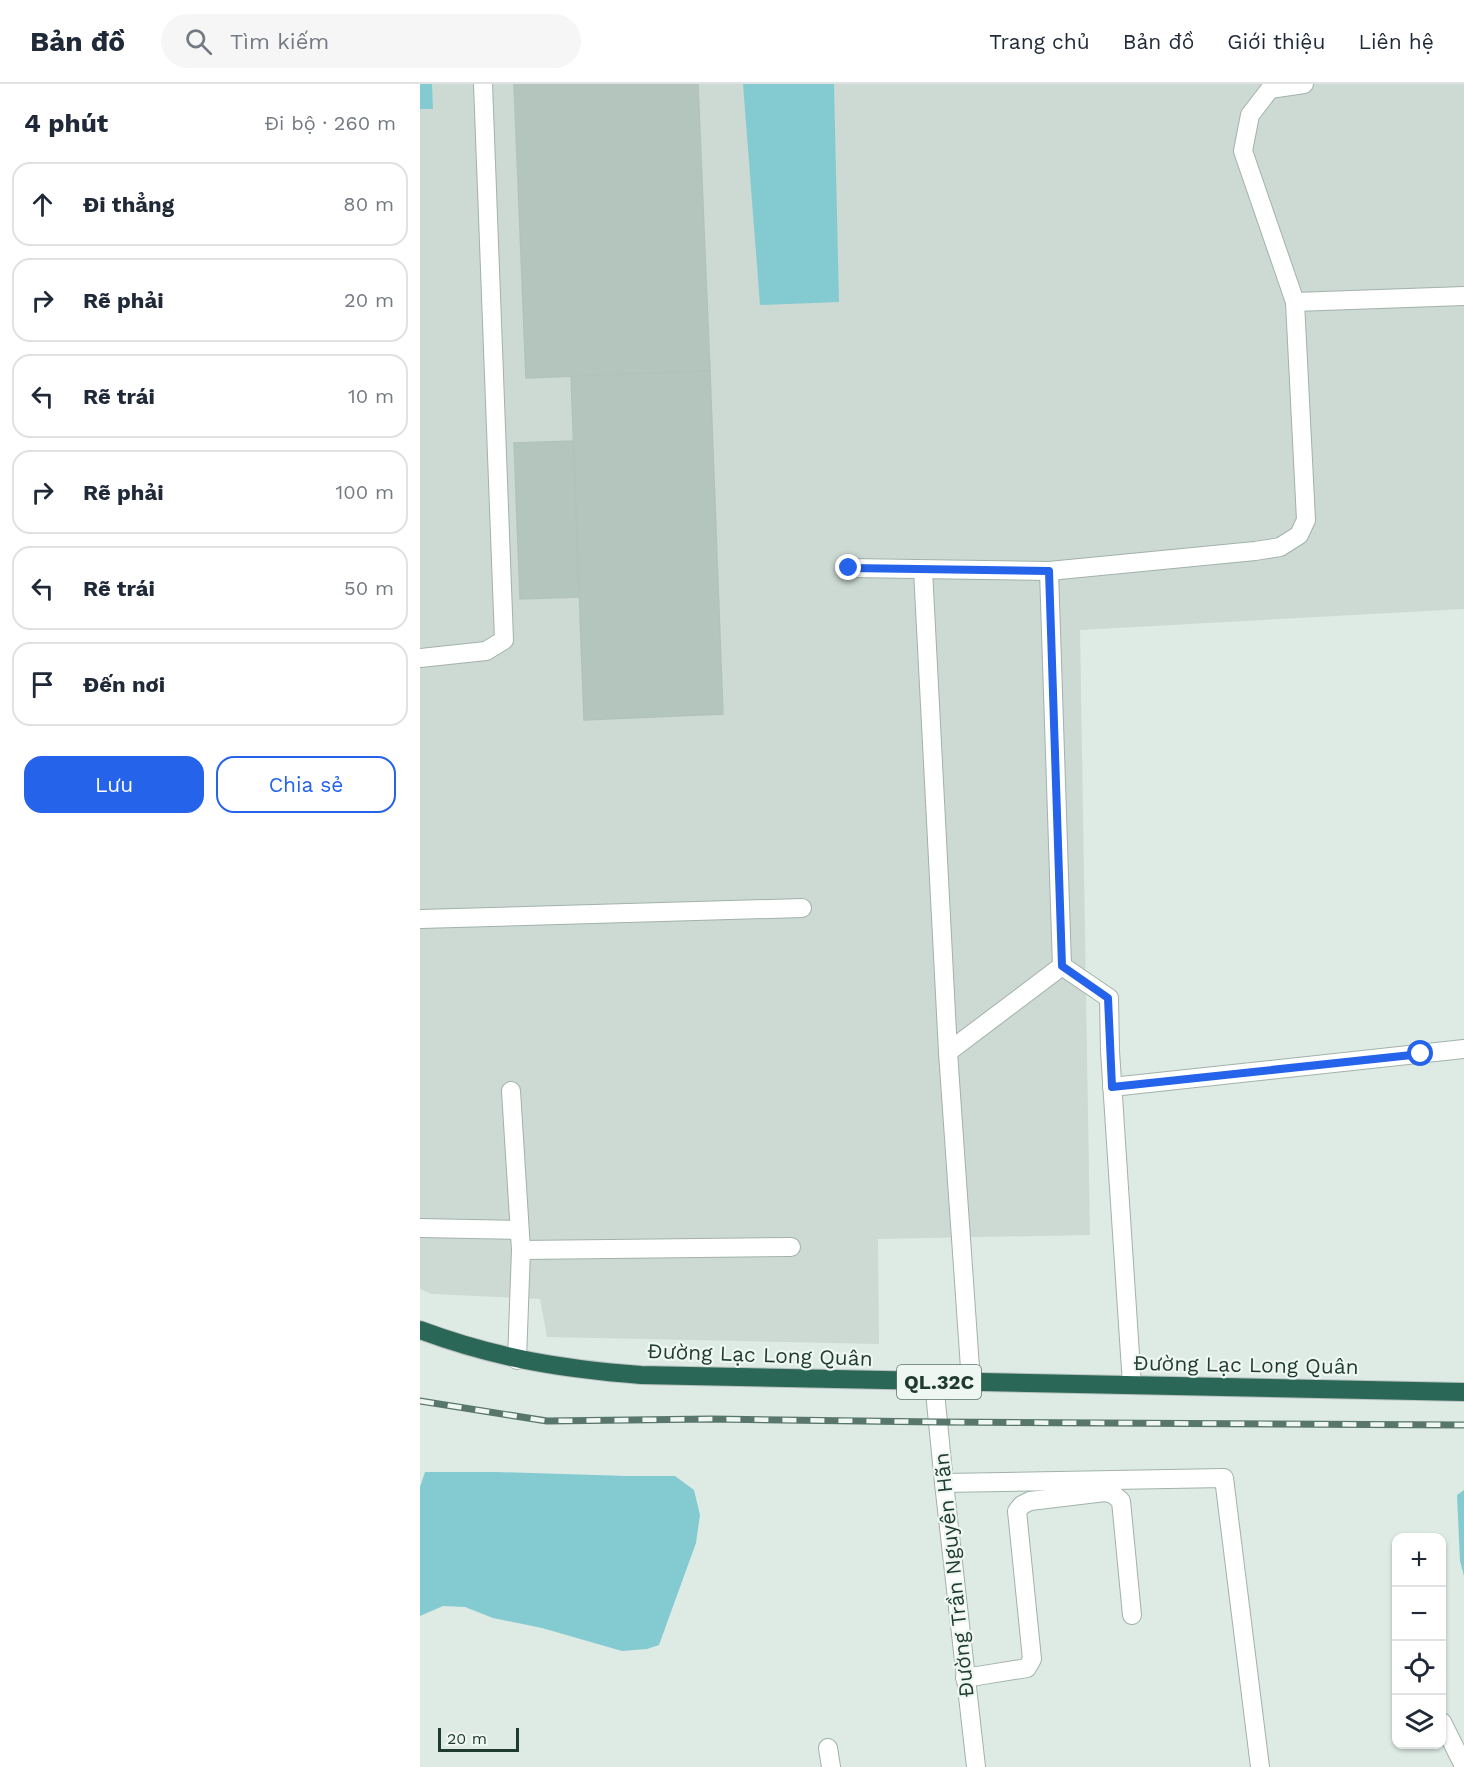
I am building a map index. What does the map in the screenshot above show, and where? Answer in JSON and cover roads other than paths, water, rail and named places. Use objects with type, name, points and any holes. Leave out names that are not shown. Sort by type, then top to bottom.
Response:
[{"type":"highway","name":"Đường Lạc Long Quân","points":[[420,1330],[478,1350],[517,1360],[583,1370],[641,1374],[1464,1392]]},
{"type":"street","points":[[420,658],[486,651],[504,640],[483,84]]},
{"type":"street","points":[[849,568],[1049,571],[1256,551],[1280,547],[1299,535],[1306,520],[1295,302],[1243,151],[1250,115],[1270,88],[1304,84]]},
{"type":"street","points":[[1295,302],[1464,296]]},
{"type":"street","points":[[923,570],[948,1052],[971,1382]]},
{"type":"street","points":[[1049,571],[1062,966]]},
{"type":"street","points":[[420,919],[802,908]]},
{"type":"street","points":[[948,1052],[1062,966]]},
{"type":"street","points":[[1062,966],[1108,998],[1132,1385]]},
{"type":"street","points":[[1112,1087],[1464,1048]]},
{"type":"street","points":[[511,1091],[521,1250],[517,1360]]},
{"type":"street","points":[[420,1228],[519,1230]]},
{"type":"street","points":[[521,1250],[791,1247]]},
{"type":"street","name":"Đường Trần Nguyên Hãn","points":[[934,1382],[976,1767]]},
{"type":"street","points":[[944,1483],[1224,1479],[1260,1767]]},
{"type":"street","points":[[965,1678],[1027,1668],[1032,1659],[1017,1511],[1030,1501],[1105,1492],[1113,1494],[1120,1501],[1132,1615]]},
{"type":"street","points":[[1446,1730],[1464,1766]]},
{"type":"street","points":[[828,1748],[831,1767]]},
{"type":"water","points":[[420,84],[432,84],[433,109],[420,109]]},
{"type":"water","points":[[743,84],[834,84],[839,302],[760,305]]},
{"type":"water","points":[[425,1472],[675,1476],[694,1490],[700,1515],[696,1543],[659,1645],[647,1649],[622,1651],[542,1628],[493,1618],[465,1607],[443,1606],[420,1616],[420,1487]]},
{"type":"water","points":[[1464,1490],[1464,1576],[1460,1561],[1457,1495]]},
{"type":"railway","points":[[420,1401],[547,1421],[711,1419],[1464,1425]]}]
